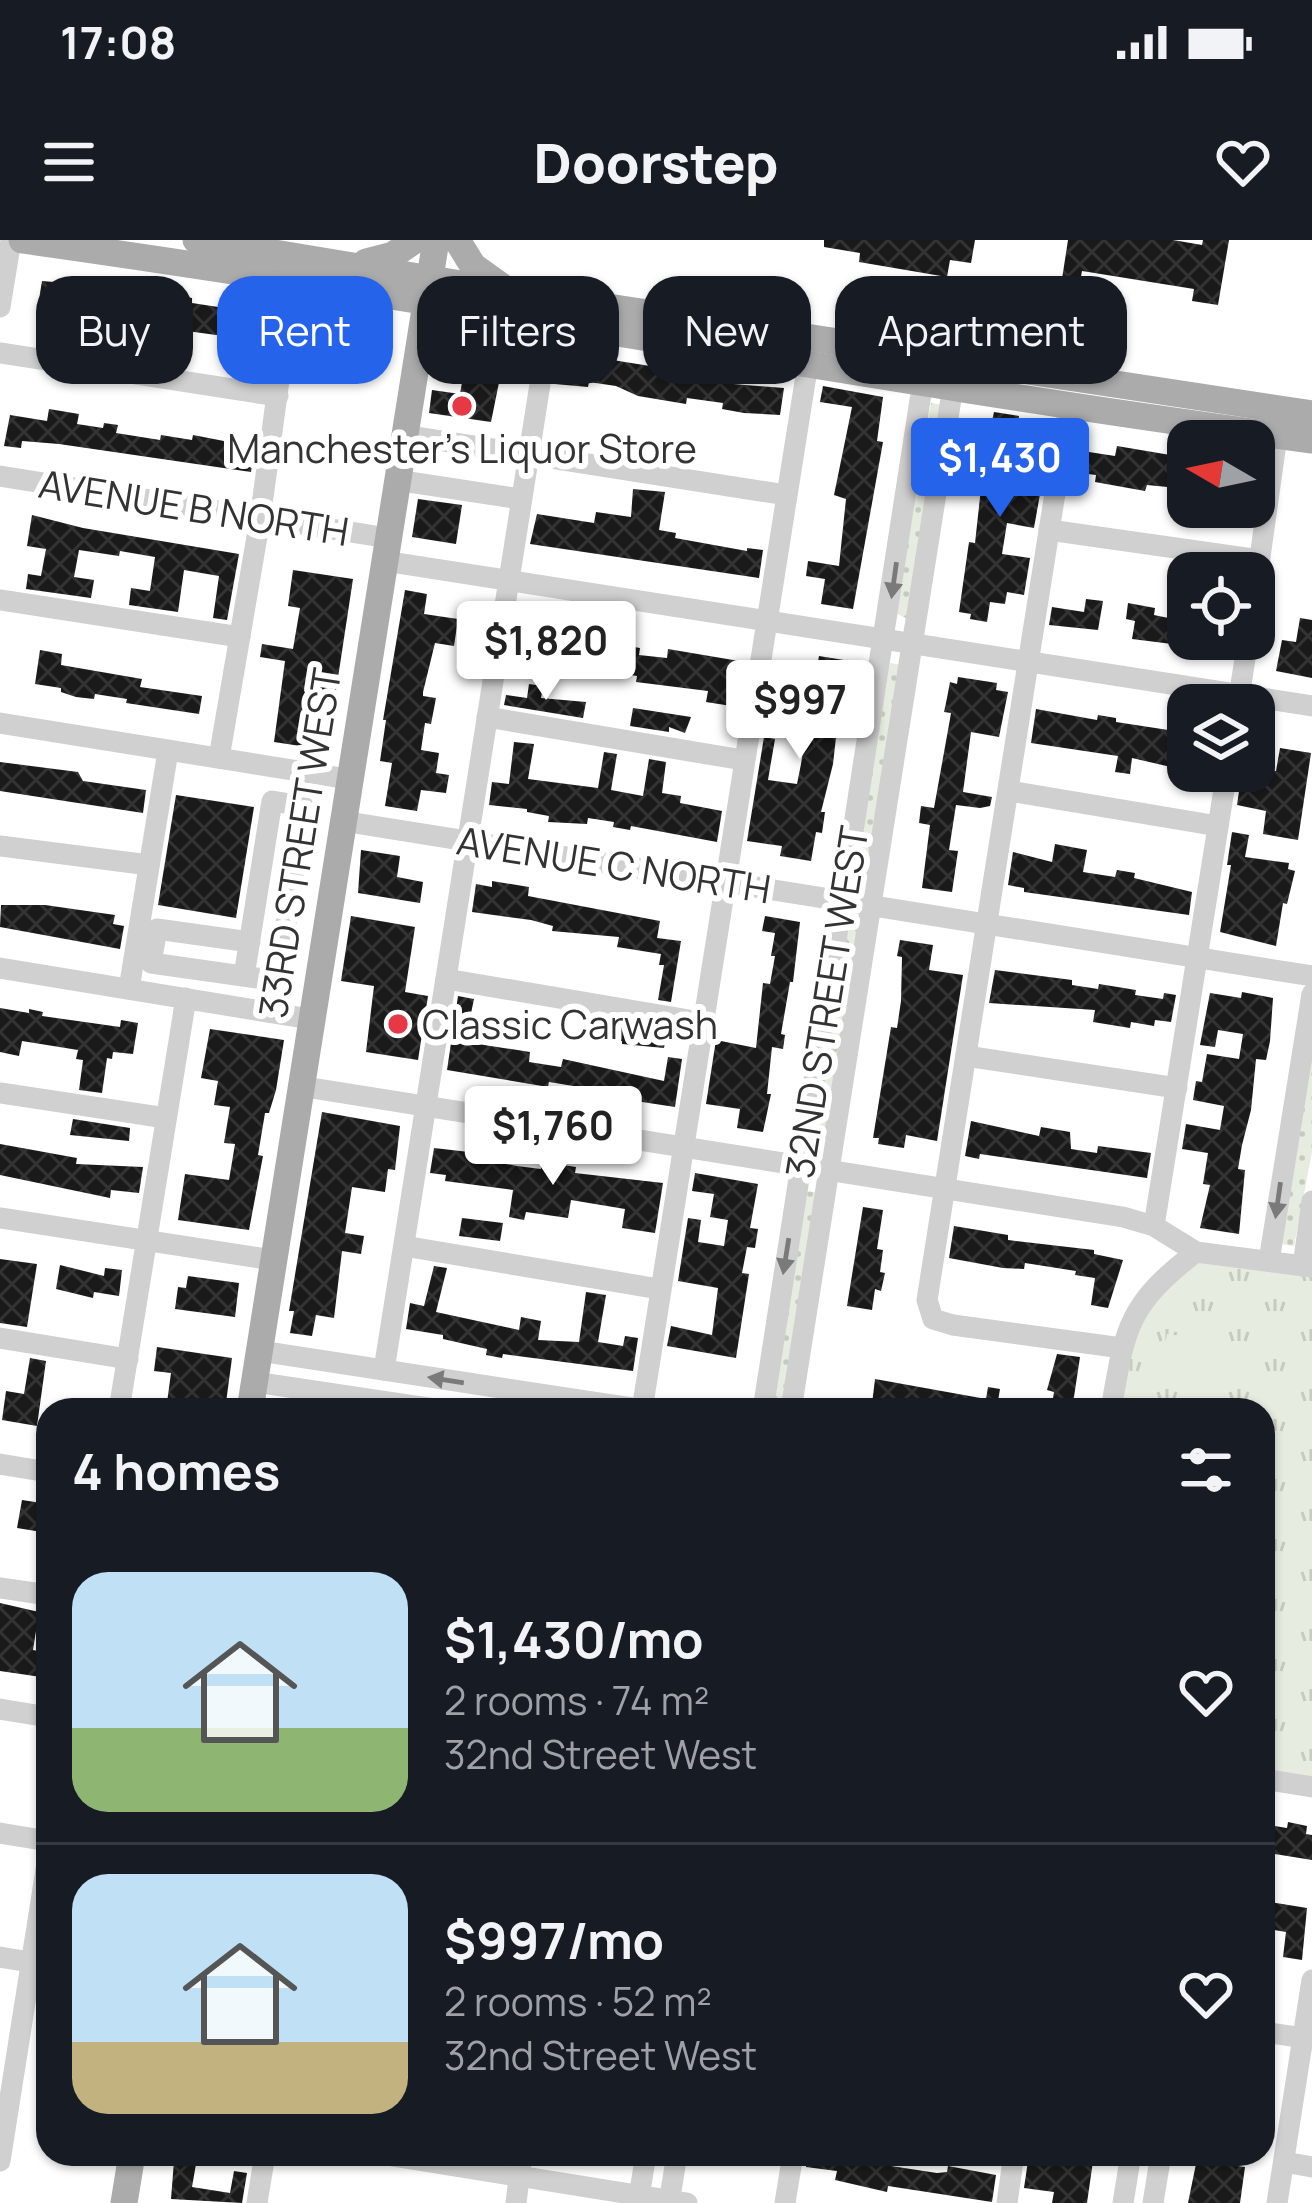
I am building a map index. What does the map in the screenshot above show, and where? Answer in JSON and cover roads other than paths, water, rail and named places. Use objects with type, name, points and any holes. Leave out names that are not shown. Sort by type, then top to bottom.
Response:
[{"type":"main road","points":[[22,240],[297,258],[355,265],[417,286]]},
{"type":"main road","points":[[196,240],[417,287]]},
{"type":"main road","points":[[355,265],[393,255],[415,240]]},
{"type":"main road","name":"33RD STREET WEST","points":[[430,276],[436,240]]},
{"type":"main road","points":[[458,240],[473,266],[487,276]]},
{"type":"main road","points":[[619,309],[1312,414]]},
{"type":"main road","name":"33RD STREET WEST","points":[[252,1396],[417,356]]},
{"type":"main road","points":[[941,384],[1312,440]]},
{"type":"main road","points":[[124,2203],[130,2166]]},
{"type":"street","points":[[0,307],[11,240]]},
{"type":"street","points":[[219,758],[260,519],[297,258]]},
{"type":"street","points":[[0,353],[278,396]]},
{"type":"street","points":[[384,1370],[540,384]]},
{"type":"street","points":[[645,1398],[804,384]]},
{"type":"street","name":"32ND STREET WEST","points":[[765,1398],[923,384]]},
{"type":"street","name":"32ND STREET WEST","points":[[793,1398],[953,386]]},
{"type":"street","points":[[1069,405],[927,1300],[933,1319],[1122,1348]]},
{"type":"street","points":[[404,435],[786,495]]},
{"type":"street","points":[[1261,552],[1277,436]]},
{"type":"street","name":"AVENUE B NORTH","points":[[0,476],[260,519],[508,580],[1167,686]]},
{"type":"street","points":[[396,480],[521,499]]},
{"type":"street","points":[[1049,530],[1204,552]]},
{"type":"street","points":[[0,600],[240,637]]},
{"type":"street","name":"AVENUE B NORTH","points":[[1275,702],[1312,706]]},
{"type":"street","points":[[487,717],[743,760]]},
{"type":"street","points":[[0,723],[348,779]]},
{"type":"street","points":[[138,990],[149,865],[168,751]]},
{"type":"street","points":[[152,963],[278,981],[290,770]]},
{"type":"street","points":[[1009,791],[1218,826]]},
{"type":"street","points":[[1154,1226],[1224,792]]},
{"type":"street","points":[[220,1004],[250,942],[287,804]]},
{"type":"street","name":"AVENUE C NORTH","points":[[342,821],[1312,976]]},
{"type":"street","points":[[0,846],[149,865]]},
{"type":"street","points":[[138,990],[152,963],[157,929],[250,942]]},
{"type":"street","points":[[0,968],[310,1018]]},
{"type":"street","points":[[446,979],[701,1022]]},
{"type":"street","points":[[1269,1262],[1312,994]]},
{"type":"street","points":[[121,1398],[186,998]]},
{"type":"street","points":[[966,1056],[1177,1088]]},
{"type":"street","points":[[299,1086],[1123,1217],[1154,1226],[1196,1252],[1269,1262],[1307,1266],[1312,1201]]},
{"type":"street","points":[[0,1093],[166,1118]]},
{"type":"street","points":[[0,1218],[274,1260]]},
{"type":"street","points":[[404,1246],[659,1289]]},
{"type":"street","points":[[1113,1398],[1127,1325],[1150,1292],[1196,1252]]},
{"type":"street","points":[[0,1338],[128,1359]]},
{"type":"street","points":[[260,1351],[566,1398]]},
{"type":"street","points":[[0,1464],[36,1470]]},
{"type":"street","points":[[0,1588],[36,1593]]},
{"type":"street","points":[[0,1709],[36,1715]]},
{"type":"street","points":[[1275,1781],[1312,1787]]},
{"type":"street","points":[[0,1833],[36,1839]]},
{"type":"street","points":[[0,1958],[36,1963]]},
{"type":"street","points":[[0,2161],[7,2082],[36,1978]]},
{"type":"street","points":[[1277,2203],[1307,2038],[1312,1980]]},
{"type":"street","points":[[1275,2034],[1307,2038]]},
{"type":"street","points":[[1284,2162],[1312,2167]]},
{"type":"street","points":[[257,2203],[263,2166]]},
{"type":"street","points":[[516,2203],[521,2166]]},
{"type":"street","points":[[524,2166],[639,2200],[675,2202],[676,2166]]},
{"type":"street","points":[[639,2200],[644,2166]]},
{"type":"street","points":[[785,2203],[791,2166]]},
{"type":"street","points":[[1007,2203],[1012,2166]]},
{"type":"street","points":[[1123,2203],[1129,2166]]},
{"type":"street","points":[[1153,2203],[1158,2166]]},
{"type":"place","name":"Manchester's Liquor Store","points":[[462,406]]},
{"type":"place","name":"Classic Carwash","points":[[398,1024]]}]
